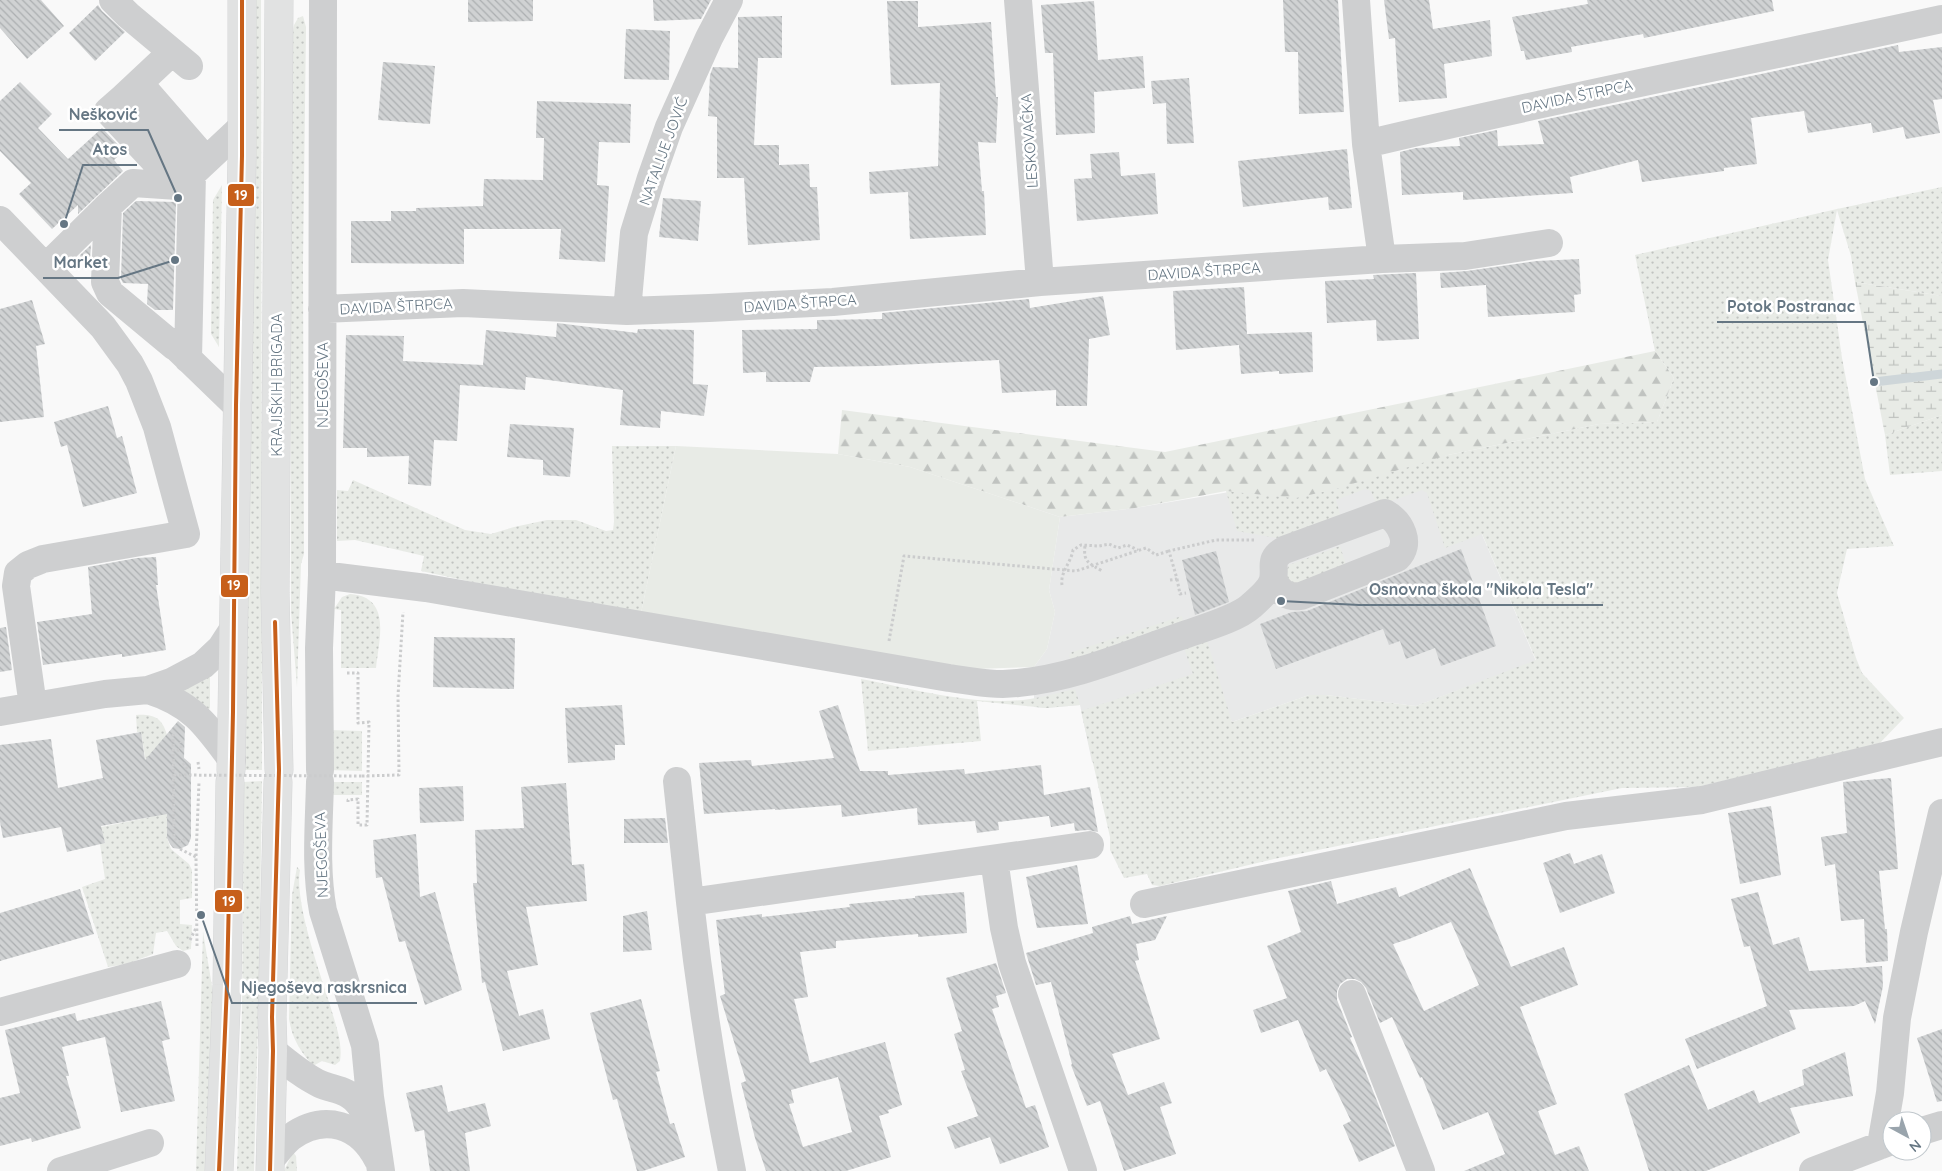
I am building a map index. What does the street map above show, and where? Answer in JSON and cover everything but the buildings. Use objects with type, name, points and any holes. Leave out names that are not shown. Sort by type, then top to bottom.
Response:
[{"type":"main road","points":[[219,1171],[227,985],[242,127],[242,0]]},
{"type":"main road","name":"KRAJIŠKIH BRIGADA","points":[[270,1166],[279,776],[275,593],[279,0]]},
{"type":"street","points":[[113,0],[181,59],[131,90],[108,111],[192,173]]},
{"type":"street","name":"NJEGOŠEVA","points":[[323,0],[322,575],[319,648],[320,776],[318,853],[320,894],[323,910],[366,1045],[374,1132],[380,1167]]},
{"type":"street","name":"NATALIJE JOVIĆ","points":[[627,311],[634,233],[651,178],[668,127],[708,38],[729,0]]},
{"type":"street","name":"LESKOVAČKA","points":[[1018,0],[1040,282]]},
{"type":"street","points":[[1356,0],[1366,144],[1382,259]]},
{"type":"street","name":"DAVIDA ŠTRPCA","points":[[1366,144],[1601,90],[1942,19]]},
{"type":"street","points":[[131,90],[192,173],[182,353]]},
{"type":"street","points":[[46,267],[133,183],[192,173],[242,127]]},
{"type":"street","points":[[108,206],[105,282],[110,293],[182,353],[236,405]]},
{"type":"street","points":[[0,220],[103,327],[122,352],[139,381],[157,427],[186,534],[43,558],[28,565],[18,573],[16,586],[33,706]]},
{"type":"street","name":"DAVIDA ŠTRPCA","points":[[322,309],[463,303],[627,311],[833,302],[1040,282],[1382,259],[1465,256],[1549,243]]},
{"type":"street","points":[[322,575],[412,587],[982,682],[1017,684],[1077,672],[1211,625],[1250,607],[1279,587]]},
{"type":"street","points":[[0,712],[104,694],[148,690],[171,682],[203,665],[221,648],[234,628]]},
{"type":"street","points":[[148,690],[174,699],[188,708],[204,723],[231,770]]},
{"type":"street","points":[[1144,904],[1566,816],[1702,800],[1942,742]]},
{"type":"street","points":[[677,781],[699,981],[716,1092],[732,1171]]},
{"type":"street","points":[[1889,1111],[1897,1018],[1914,932],[1942,813]]},
{"type":"street","points":[[690,902],[1090,845]]},
{"type":"street","points":[[994,858],[1004,928],[1012,963],[1083,1171]]},
{"type":"street","points":[[0,1012],[177,964]]},
{"type":"street","points":[[1352,994],[1421,1171]]},
{"type":"street","name":"NJEGOŠEVA","points":[[273,1051],[300,1073],[321,1085],[352,1097],[367,1116],[374,1132]]},
{"type":"street","name":"NJEGOŠEVA","points":[[270,1166],[290,1138],[306,1128],[329,1124],[352,1130],[360,1135],[369,1144],[380,1167]]},
{"type":"street","points":[[61,1171],[150,1143]]},
{"type":"street","points":[[1813,1171],[1882,1145]]},
{"type":"path","points":[[1062,585],[1061,577],[1072,558],[1073,550],[1081,545],[1109,544],[1118,548],[1127,545],[1138,550]]},
{"type":"path","points":[[1085,546],[1084,555],[1089,563],[1102,571]]},
{"type":"path","points":[[884,666],[904,556],[1076,571],[1146,548],[1156,555],[1169,551]]},
{"type":"path","points":[[1177,579],[1180,594],[1186,593]]},
{"type":"path","points":[[174,775],[399,775],[398,696],[403,611],[410,605],[412,587]]},
{"type":"path","points":[[173,733],[174,838],[179,842],[183,841],[186,837]]},
{"type":"path","points":[[177,751],[181,748]]},
{"type":"path","points":[[184,763],[187,769]]},
{"type":"path","points":[[348,808],[348,800],[358,799],[358,825],[367,825],[368,776]]},
{"type":"path","points":[[199,782],[199,799]]},
{"type":"path","points":[[180,849],[196,857]]},
{"type":"shaded area","points":[[1448,455],[1536,661],[1416,706],[1326,695],[1309,695],[1232,722],[1227,711],[1092,762],[1080,705],[1046,708],[1034,707],[1034,667],[1047,649],[1055,612],[1049,590],[1060,517],[1135,508]]},
{"type":"green space","points":[[253,0],[261,0],[262,770],[244,770]]},
{"type":"green space","points":[[303,16],[306,27],[303,265],[304,554],[301,564],[297,687],[291,612],[290,50],[294,25],[298,18]]},
{"type":"green space","points":[[222,185],[219,347],[211,334],[213,200]]},
{"type":"green space","points":[[1942,187],[1942,296],[1855,282],[1851,256],[1837,210],[1828,260],[1842,358],[1865,479],[1894,546],[1847,549],[1837,593],[1862,673],[1904,718],[1877,746],[1697,787],[1622,788],[1274,859],[1160,886],[1152,885],[1147,874],[1124,878],[1110,850],[1110,837],[1081,711],[1193,674],[1185,651],[1187,645],[1206,637],[1232,722],[1309,695],[1326,695],[1416,706],[1536,660],[1482,534],[1445,548],[1427,493],[1422,490],[1377,506],[1371,491],[1365,489],[1336,500],[1342,520],[1282,539],[1237,531],[1226,491],[1295,498],[1332,490],[1448,455],[1599,424],[1657,422],[1674,378],[1655,351],[1635,255],[1837,209]]},
{"type":"green space","points":[[1855,282],[1942,296],[1942,415],[1885,435]]},
{"type":"green space","points":[[1655,351],[1674,378],[1657,422],[1599,424],[1448,455],[1332,490],[1295,498],[1226,491],[1135,508],[1060,517],[910,467],[838,454],[842,410],[1165,452]]},
{"type":"green space","points":[[1942,415],[1942,471],[1890,475],[1885,435]]},
{"type":"green space","points":[[612,446],[676,446],[640,618],[421,571],[424,556],[355,540],[337,541],[337,490],[348,491],[353,480],[465,530],[491,534],[547,520],[576,520],[606,531],[613,530]]},
{"type":"green space","points":[[676,446],[838,454],[910,467],[1060,517],[1049,590],[1055,612],[1047,649],[1034,667],[975,669],[640,618]]},
{"type":"green space","points":[[1340,546],[1347,568],[1301,585],[1288,583],[1286,571],[1289,565]]},
{"type":"green space","points":[[350,594],[363,597],[372,603],[377,611],[380,621],[380,633],[376,668],[341,668],[341,610],[334,609],[342,597]]},
{"type":"green space","points":[[1182,616],[1184,624],[1071,661],[1069,655],[1072,652]]},
{"type":"green space","points":[[210,674],[210,708],[208,711],[174,687]]},
{"type":"green space","points":[[861,679],[945,696],[988,701],[1030,699],[1075,689],[1080,705],[1046,708],[977,701],[981,741],[868,751]]},
{"type":"green space","points":[[136,715],[147,715],[156,718],[162,724],[167,735],[167,838],[171,849],[189,864],[192,870],[192,898],[180,900],[180,924],[192,925],[191,949],[183,951],[176,946],[167,931],[156,933],[153,954],[127,964],[108,967],[82,887],[105,879],[100,844],[105,843],[101,827],[151,817],[148,776],[141,732],[137,732]]},
{"type":"green space","points":[[329,730],[362,731],[362,771],[328,770]]},
{"type":"green space","points":[[262,781],[254,1171],[237,1171],[242,1008],[244,782]]},
{"type":"green space","points":[[330,782],[362,782],[362,795],[330,795]]},
{"type":"green space","points":[[297,867],[300,870],[299,883],[304,918],[339,1040],[340,1061],[335,1065],[322,1061],[313,1066],[298,1045],[289,1019],[292,895]]},
{"type":"green space","points":[[203,932],[213,992],[208,1171],[196,1171]]},
{"type":"green space","points":[[293,1152],[296,1156],[297,1171],[284,1171]]},
{"type":"waterway","points":[[1874,382],[1942,374]]},
{"type":"transit line","name":"19","points":[[219,1171],[227,985],[233,712],[236,405],[242,156],[242,0]]},
{"type":"transit line","name":"19","points":[[270,1171],[279,770],[275,622]]},
{"type":"place","name":"Nešković","points":[[178,198]]},
{"type":"place","name":"Atos","points":[[64,224]]},
{"type":"place","name":"Market","points":[[175,260]]},
{"type":"place","name":"Potok Postranac","points":[[1874,382]]},
{"type":"place","name":"Osnovna škola \"Nikola Tesla\"","points":[[1281,601]]},
{"type":"place","name":"Njegoševa raskrsnica","points":[[201,915]]}]
